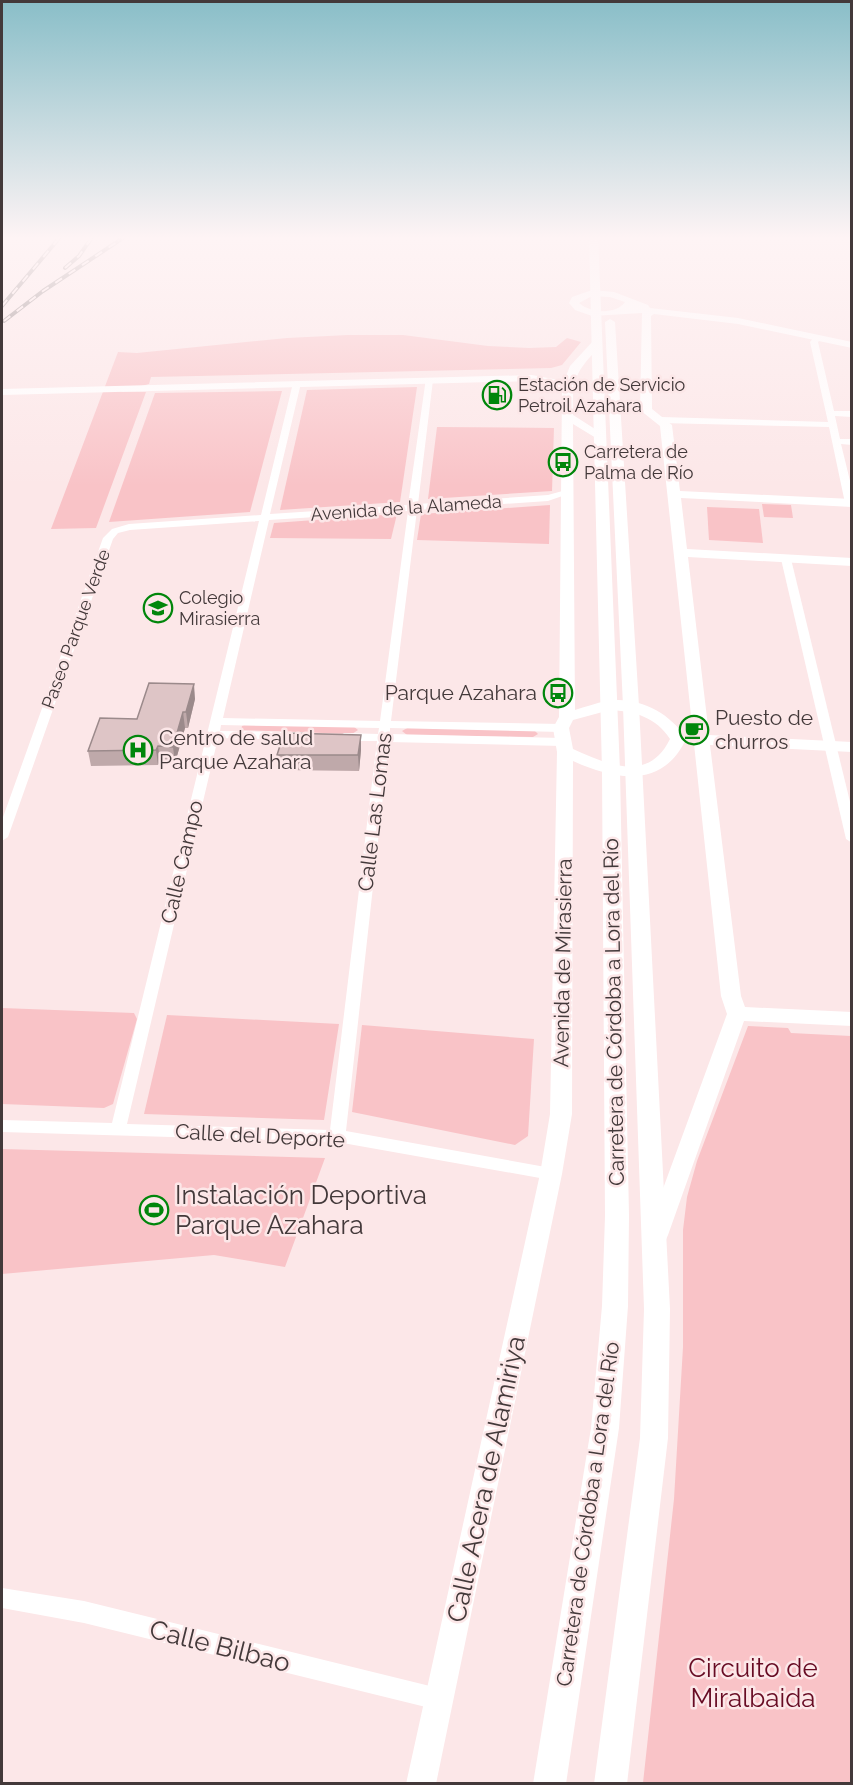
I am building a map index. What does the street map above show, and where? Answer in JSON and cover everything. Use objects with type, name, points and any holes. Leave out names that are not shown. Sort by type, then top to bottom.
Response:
[{"type":"main road","name":"Carretera de Córdoba a Lora del Río","points":[[602,319],[598,342],[600,436],[620,705],[634,771],[657,1309],[654,1438],[610,1784]]},
{"type":"main road","name":"Carretera de Córdoba a Lora del Río","points":[[549,1784],[605,1428],[615,1306],[617,1216],[611,771],[620,705],[603,319]]},
{"type":"street","points":[[646,319],[646,410],[666,425],[673,494],[683,553],[731,996],[737,1014],[653,1245]]},
{"type":"street","points":[[720,319],[852,345]]},
{"type":"street","points":[[673,494],[850,503],[814,342],[819,338]]},
{"type":"street","points":[[532,378],[574,368],[598,342]]},
{"type":"street","name":"Avenida de Mirasierra","points":[[551,1174],[561,1114],[567,386],[574,368]]},
{"type":"street","points":[[2,392],[532,378],[558,382],[567,386]]},
{"type":"street","name":"Calle Las Lomas","points":[[337,1136],[385,724],[429,380]]},
{"type":"street","name":"Calle Campo","points":[[118,1130],[297,383]]},
{"type":"street","points":[[830,413],[852,414]]},
{"type":"street","points":[[568,417],[600,436]]},
{"type":"street","points":[[661,420],[832,426]]},
{"type":"street","points":[[835,441],[852,442]]},
{"type":"street","name":"Avenida de la Alameda","points":[[264,518],[548,498],[566,499]]},
{"type":"street","name":"Paseo Parque Verde","points":[[2,837],[108,538],[115,531],[129,527],[264,518]]},
{"type":"street","points":[[683,553],[852,562]]},
{"type":"street","points":[[786,559],[852,839]]},
{"type":"street","points":[[214,728],[384,738],[564,735],[620,705],[652,713],[671,726],[678,739],[674,751],[656,766],[634,771],[611,771],[564,735],[385,724],[214,728]]},
{"type":"street","points":[[678,739],[852,747]]},
{"type":"street","points":[[737,1014],[852,1019]]},
{"type":"street","name":"Calle del Deporte","points":[[2,1126],[337,1136],[551,1174]]},
{"type":"street","name":"Calle Acera de Alamiriya","points":[[421,1784],[551,1174]]},
{"type":"street","name":"Calle Bilbao","points":[[2,1598],[84,1612],[438,1699]]},
{"type":"green space","points":[[403,335],[488,346],[529,348],[556,347],[567,338],[581,342],[562,365],[551,368],[151,377],[149,384],[119,392],[146,392],[96,528],[51,529],[118,352],[137,353],[287,338]]},
{"type":"green space","points":[[417,387],[400,502],[280,510],[307,390]]},
{"type":"green space","points":[[282,391],[250,512],[109,522],[155,393]]},
{"type":"green space","points":[[437,427],[554,428],[552,491],[428,499]]},
{"type":"green space","points":[[762,504],[791,505],[793,518],[764,517]]},
{"type":"green space","points":[[550,505],[549,544],[417,540],[421,514]]},
{"type":"green space","points":[[707,507],[759,509],[763,543],[709,540]]},
{"type":"green space","points":[[397,514],[391,539],[270,538],[274,523]]},
{"type":"green space","points":[[246,724],[353,726],[358,730],[352,734],[241,730]]},
{"type":"green space","points":[[409,727],[534,730],[538,734],[533,737],[407,735],[402,731]]},
{"type":"green space","points":[[2,1008],[134,1013],[137,1019],[113,1104],[104,1108],[2,1104]]},
{"type":"green space","points":[[167,1015],[339,1024],[324,1120],[144,1114]]},
{"type":"green space","points":[[362,1025],[534,1039],[528,1136],[515,1145],[352,1112]]},
{"type":"green space","name":"Circuito de Miralbaida","points":[[748,1026],[788,1028],[791,1033],[851,1036],[851,1783],[643,1783],[674,1499],[683,1347],[683,1230],[687,1197],[697,1161]]},
{"type":"green space","name":"Instalación Deportiva Parque Azahara","points":[[2,1149],[325,1158],[285,1267],[214,1255],[2,1274]]},
{"type":"building","points":[[149,683],[194,684],[173,747],[158,746],[156,750],[88,751],[100,718],[137,719]]},
{"type":"building","points":[[284,733],[361,735],[358,755],[277,755]]},
{"type":"place","name":"Estación de Servicio Petroil Azahara","points":[[497,395]]},
{"type":"place","name":"Carretera de Palma de Río","points":[[563,462]]},
{"type":"place","name":"Colegio Mirasierra","points":[[158,608]]},
{"type":"place","name":"Parque Azahara","points":[[558,693]]},
{"type":"place","name":"Puesto de churros","points":[[694,730]]},
{"type":"place","name":"Centro de salud Parque Azahara","points":[[138,750]]},
{"type":"place","name":"Instalación Deportiva Parque Azahara","points":[[154,1210]]}]
